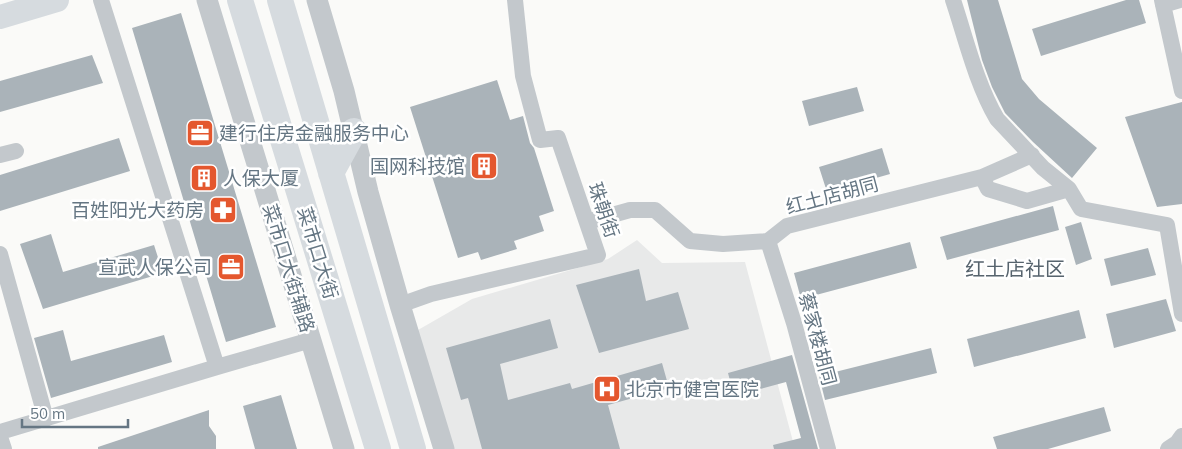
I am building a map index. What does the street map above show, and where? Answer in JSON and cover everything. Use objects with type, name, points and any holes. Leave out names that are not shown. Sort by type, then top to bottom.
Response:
[{"type":"main road","points":[[0,17],[57,0]]},
{"type":"main road","name":"菜市口大街","points":[[240,0],[378,449]]},
{"type":"main road","name":"菜市口大街","points":[[280,0],[413,449]]},
{"type":"main road","points":[[331,173],[354,131]]},
{"type":"street","points":[[101,0],[216,367]]},
{"type":"street","name":"菜市口大街辅路","points":[[207,0],[344,449]]},
{"type":"street","points":[[317,0],[344,91],[368,192],[444,449]]},
{"type":"street","name":"珠朝街","points":[[400,305],[432,294],[598,255],[558,138],[540,140],[523,76],[515,0]]},
{"type":"street","points":[[953,0],[974,65],[997,119],[1044,168],[1069,188],[1080,209],[1167,225],[1182,314]]},
{"type":"street","points":[[1180,0],[1162,2],[1182,91]]},
{"type":"street","name":"红土店胡同","points":[[768,241],[787,226],[982,177],[1032,155]]},
{"type":"street","points":[[982,177],[988,189],[1027,201],[1069,188]]},
{"type":"street","points":[[587,222],[630,210],[655,210],[690,241],[723,244],[768,241]]},
{"type":"street","name":"蔡家楼胡同","points":[[768,241],[794,323],[828,449]]},
{"type":"street","points":[[0,254],[46,419]]},
{"type":"street","points":[[0,432],[311,340]]},
{"type":"street","points":[[1168,449],[1182,436]]},
{"type":"street","points":[[0,437],[4,449]]},
{"type":"shaded area","name":"北京市健宫医院","points":[[637,240],[662,263],[745,262],[795,449],[453,449],[418,330],[472,299],[608,259]]},
{"type":"building","points":[[967,0],[998,0],[1022,79],[1039,99],[1097,148],[1072,178],[1005,113],[992,87],[982,60]]},
{"type":"building","points":[[1126,0],[1139,0],[1146,23],[1041,56],[1032,29]]},
{"type":"building","name":"人保大厦","points":[[181,13],[276,327],[226,342],[132,28]]},
{"type":"building","points":[[92,55],[103,83],[0,112],[0,81]]},
{"type":"building","name":"国网科技馆","points":[[497,80],[510,120],[523,116],[530,143],[534,148],[554,211],[539,216],[544,231],[514,241],[517,249],[481,260],[478,252],[458,258],[410,107]]},
{"type":"building","points":[[857,87],[864,111],[809,126],[802,101]]},
{"type":"building","points":[[1182,102],[1182,204],[1157,207],[1125,117]]},
{"type":"building","points":[[119,138],[130,171],[0,211],[0,175]]},
{"type":"building","points":[[882,148],[890,174],[827,192],[819,167]]},
{"type":"building","points":[[1053,206],[1059,230],[947,260],[940,237]]},
{"type":"building","points":[[1081,222],[1092,259],[1076,265],[1065,227]]},
{"type":"building","points":[[51,234],[63,272],[154,245],[163,273],[43,309],[20,244]]},
{"type":"building","points":[[910,242],[917,268],[801,299],[794,273]]},
{"type":"building","points":[[1148,248],[1156,275],[1111,286],[1104,259]]},
{"type":"building","points":[[639,269],[646,301],[678,292],[689,329],[599,353],[576,285]]},
{"type":"building","points":[[1166,299],[1176,331],[1114,348],[1106,314]]},
{"type":"building","points":[[1079,310],[1086,338],[974,367],[967,339]]},
{"type":"building","points":[[550,319],[558,348],[500,364],[508,400],[570,383],[572,389],[662,363],[669,388],[608,405],[620,449],[482,449],[468,398],[461,400],[446,348]]},
{"type":"building","points":[[63,330],[71,361],[164,335],[172,362],[51,398],[34,338]]},
{"type":"building","points":[[931,348],[937,373],[825,400],[819,376]]},
{"type":"building","points":[[792,355],[818,449],[774,449],[773,445],[801,438],[786,382],[734,396],[728,373]]},
{"type":"building","points":[[281,395],[297,449],[255,449],[243,406]]},
{"type":"building","points":[[1104,407],[1111,431],[1048,449],[997,449],[993,437]]},
{"type":"building","points":[[209,410],[209,426],[216,436],[216,449],[98,449],[98,447]]},
{"type":"place","name":"建行住房金融服务中心","points":[[200,133]]},
{"type":"place","name":"国网科技馆","points":[[484,166]]},
{"type":"place","name":"人保大厦","points":[[204,178]]},
{"type":"place","name":"百姓阳光大药房","points":[[223,210]]},
{"type":"place","name":"宣武人保公司","points":[[231,267]]},
{"type":"place","name":"北京市健宫医院","points":[[607,389]]},
{"type":"district","name":"红土店社区","points":[[1015,269]]}]
